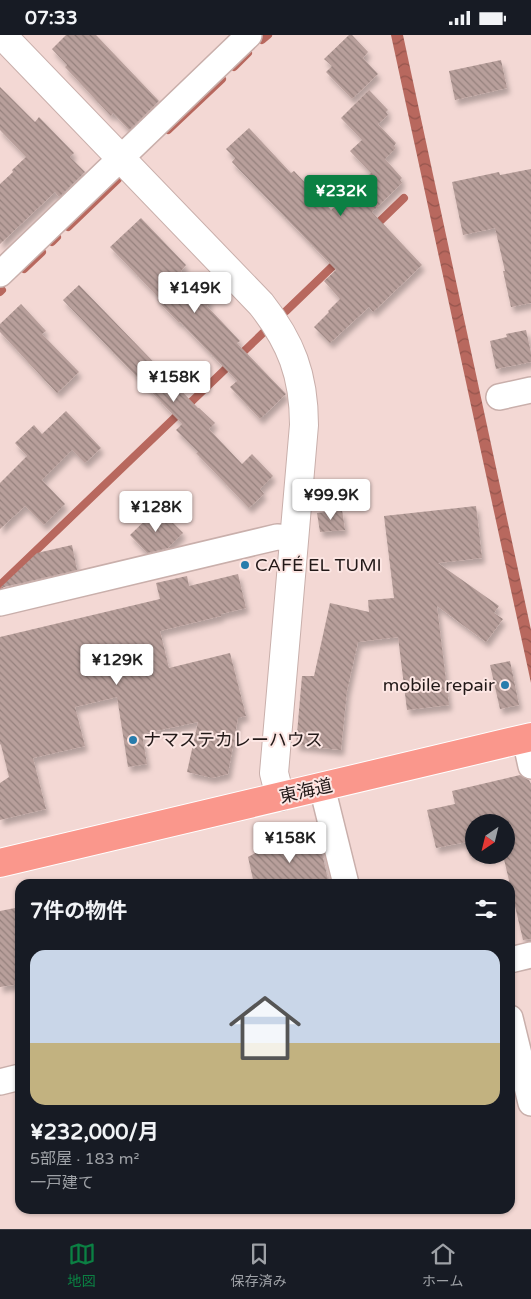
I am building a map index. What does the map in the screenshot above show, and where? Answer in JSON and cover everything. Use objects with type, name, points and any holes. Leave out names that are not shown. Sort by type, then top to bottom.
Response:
[{"type":"highway","name":"東海道","points":[[0,863],[528,738]]},
{"type":"street","points":[[2,35],[261,304],[278,326],[291,351],[299,378],[304,406],[304,425],[274,773],[280,797]]},
{"type":"street","points":[[0,273],[249,35]]},
{"type":"street","points":[[499,397],[531,390]]},
{"type":"street","points":[[0,603],[278,537],[294,538]]},
{"type":"street","points":[[528,738],[531,766]]},
{"type":"street","points":[[322,787],[345,879]]},
{"type":"street","points":[[515,959],[531,955]]},
{"type":"street","points":[[515,1037],[531,1103]]},
{"type":"street","points":[[0,1081],[15,1078]]},
{"type":"water","points":[[391,35],[403,35],[531,630],[531,683]]},
{"type":"building","points":[[66,35],[96,35],[159,101],[129,130],[113,113],[111,116],[65,67],[67,65],[52,49]]},
{"type":"building","points":[[349,35],[352,35],[368,52],[363,58],[378,74],[352,99],[326,72],[332,66],[324,59]]},
{"type":"building","points":[[501,60],[507,88],[455,100],[449,71]]},
{"type":"building","points":[[0,87],[35,122],[39,117],[74,153],[70,157],[85,172],[59,197],[55,192],[0,244],[0,184],[26,157],[0,130]]},
{"type":"building","points":[[369,90],[388,110],[386,112],[388,115],[378,124],[396,143],[394,146],[396,148],[385,159],[402,178],[400,180],[402,183],[372,212],[422,265],[373,312],[369,307],[330,343],[314,327],[340,299],[324,281],[336,270],[232,162],[235,158],[226,149],[249,128],[291,173],[294,171],[331,210],[371,173],[350,151],[362,140],[341,118]]},
{"type":"building","points":[[531,169],[531,303],[511,307],[495,228],[463,235],[452,182],[499,172],[500,175]]},
{"type":"building","points":[[141,218],[186,265],[181,271],[211,302],[207,306],[240,341],[237,343],[286,394],[260,419],[230,387],[237,381],[157,300],[159,298],[110,247]]},
{"type":"building","points":[[79,285],[198,408],[215,423],[209,429],[242,464],[252,454],[273,476],[260,489],[264,494],[249,508],[176,430],[182,424],[63,300]]},
{"type":"building","points":[[21,304],[46,331],[42,334],[79,372],[57,393],[0,332],[0,324]]},
{"type":"building","points":[[526,330],[531,362],[496,369],[490,341],[507,337],[506,334]]},
{"type":"building","points":[[66,411],[101,448],[85,463],[72,450],[42,480],[65,504],[44,525],[25,506],[0,529],[0,483],[27,456],[15,443],[34,425],[42,434]]},
{"type":"building","points":[[476,506],[482,558],[438,563],[499,606],[494,613],[503,619],[486,642],[437,606],[449,705],[407,710],[398,637],[358,642],[347,691],[341,750],[296,745],[302,676],[314,676],[330,603],[369,612],[368,600],[394,598],[384,516]]},
{"type":"building","points":[[158,508],[183,533],[168,548],[147,553],[130,535]]},
{"type":"building","points":[[342,510],[345,530],[320,532],[317,513]]},
{"type":"building","points":[[72,545],[77,570],[0,588],[37,553]]},
{"type":"building","points":[[238,574],[246,608],[160,631],[169,668],[230,653],[246,716],[238,718],[228,774],[212,778],[187,772],[198,722],[142,734],[147,764],[128,767],[117,697],[75,707],[85,746],[33,758],[46,809],[0,820],[0,783],[9,777],[0,744],[0,637],[160,599],[156,583],[187,576],[189,586]]},
{"type":"building","name":"mobile repair","points":[[510,661],[519,705],[500,709],[490,665]]},
{"type":"building","points":[[520,775],[529,780],[531,784],[531,939],[523,940],[515,906],[515,879],[509,879],[505,864],[515,864],[515,814],[465,814],[465,842],[436,848],[427,810],[455,804],[452,791]]},
{"type":"building","points":[[319,840],[328,879],[253,879],[248,857],[282,843]]},
{"type":"building","points":[[15,908],[15,985],[0,987],[0,911]]},
{"type":"waterway","points":[[262,40],[268,35]]},
{"type":"waterway","points":[[234,67],[248,53]]},
{"type":"waterway","points":[[168,130],[222,79]]},
{"type":"waterway","points":[[68,227],[118,179]]},
{"type":"waterway","points":[[374,227],[404,198]]},
{"type":"waterway","points":[[52,242],[57,237]]},
{"type":"waterway","points":[[24,269],[42,252]]},
{"type":"waterway","points":[[286,311],[338,261]]},
{"type":"waterway","points":[[0,585],[264,332]]},
{"type":"place","name":"CAFÉ EL TUMI","points":[[245,565]]},
{"type":"place","name":"mobile repair","points":[[505,685]]},
{"type":"place","name":"ナマステカレーハウス","points":[[133,740]]}]
